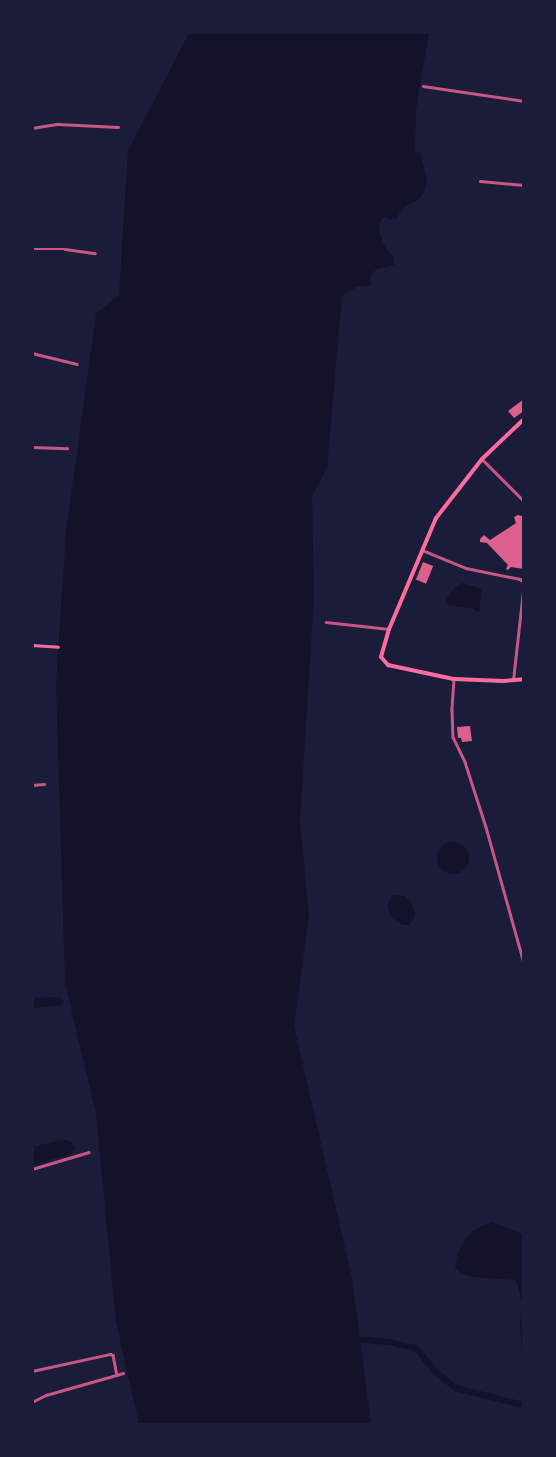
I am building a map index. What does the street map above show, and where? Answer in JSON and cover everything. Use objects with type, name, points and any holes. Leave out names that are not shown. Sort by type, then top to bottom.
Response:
[{"type":"main road","points":[[524,420],[482,459],[436,518],[388,630],[382,651],[383,662],[388,665],[454,679],[524,679]]},
{"type":"main road","points":[[32,645],[58,647]]},
{"type":"street","points":[[423,86],[524,100]]},
{"type":"street","points":[[32,128],[58,124],[118,127]]},
{"type":"street","points":[[480,181],[524,185]]},
{"type":"street","points":[[32,249],[65,249],[95,253]]},
{"type":"street","points":[[32,353],[77,364]]},
{"type":"street","points":[[32,447],[67,448]]},
{"type":"street","points":[[482,459],[524,501]]},
{"type":"street","points":[[421,550],[466,568],[520,579],[524,582],[513,680]]},
{"type":"street","points":[[326,622],[388,630]]},
{"type":"street","points":[[454,679],[453,737],[464,762],[486,826],[524,964]]},
{"type":"street","points":[[32,785],[44,784]]},
{"type":"street","points":[[32,1169],[75,1158],[89,1152]]},
{"type":"street","points":[[32,1371],[110,1354],[113,1356],[117,1374]]},
{"type":"street","points":[[32,1402],[46,1395],[123,1373]]},
{"type":"shaded area","points":[[189,33],[429,33],[416,109],[415,152],[421,153],[427,182],[424,193],[417,201],[406,205],[395,220],[383,217],[379,224],[380,235],[385,247],[394,257],[394,265],[377,269],[371,274],[371,286],[358,286],[342,296],[327,467],[312,496],[314,597],[300,821],[309,915],[294,1026],[352,1278],[371,1424],[139,1424],[116,1322],[96,1114],[65,982],[56,684],[66,532],[96,314],[119,295],[128,151]]},
{"type":"shaded area","points":[[462,583],[482,589],[479,612],[471,608],[448,605],[446,599],[454,588]]},
{"type":"shaded area","points":[[453,842],[464,847],[469,858],[464,869],[453,874],[442,869],[437,858],[442,847]]},
{"type":"shaded area","points":[[392,895],[405,896],[412,904],[415,915],[410,925],[403,925],[392,918],[387,907]]},
{"type":"shaded area","points":[[59,997],[64,1001],[62,1005],[33,1008],[33,998]]},
{"type":"shaded area","points":[[60,1140],[68,1140],[73,1143],[75,1149],[71,1154],[33,1165],[33,1147]]},
{"type":"shaded area","points":[[491,1222],[523,1234],[523,1305],[516,1280],[475,1277],[462,1274],[455,1268],[458,1252],[466,1238],[474,1230]]},
{"type":"shaded area","points":[[523,1305],[523,1364],[520,1325]]},
{"type":"building","points":[[524,399],[524,411],[514,418],[508,411]]},
{"type":"building","points":[[522,516],[523,521],[524,569],[511,567],[508,570],[506,569],[508,565],[487,543],[480,542],[480,539],[484,535],[490,540],[516,523],[514,517]]},
{"type":"building","points":[[423,562],[433,566],[426,584],[416,580]]},
{"type":"building","points":[[470,726],[472,741],[462,742],[461,738],[458,738],[457,727]]},
{"type":"waterway","points":[[354,1339],[389,1342],[416,1348],[435,1371],[456,1388],[524,1405]]}]
